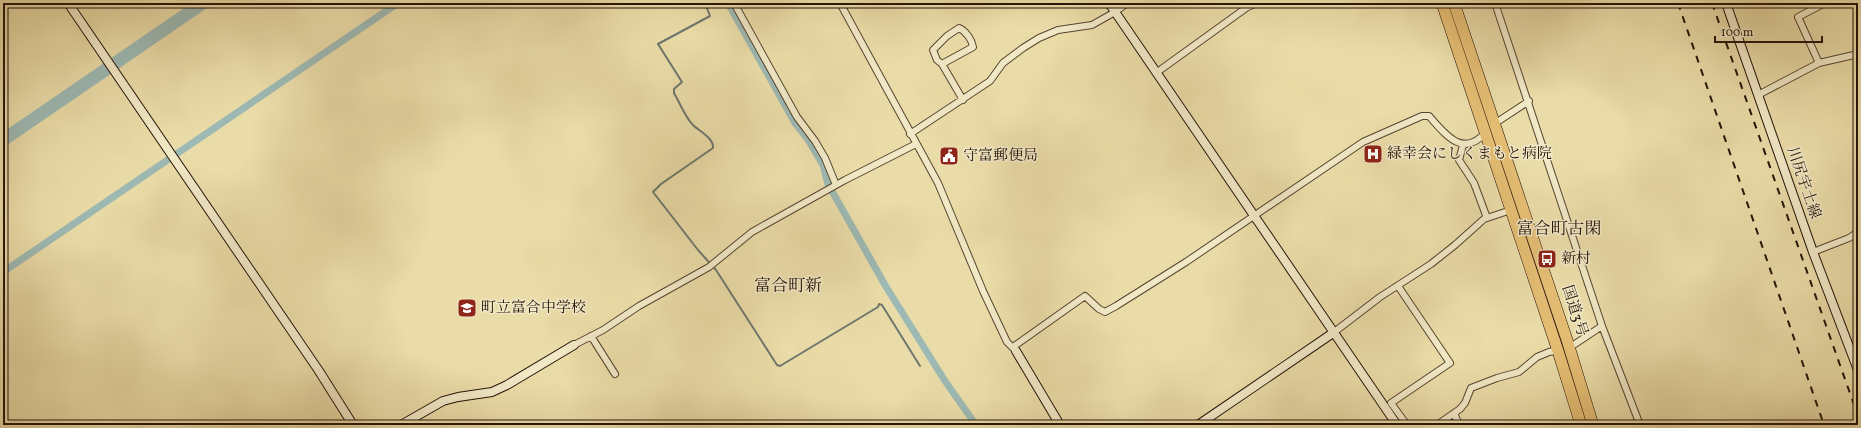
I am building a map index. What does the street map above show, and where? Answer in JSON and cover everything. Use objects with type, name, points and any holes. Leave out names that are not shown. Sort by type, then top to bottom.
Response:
[{"type":"highway","name":"国道3号","points":[[1442,3],[1512,210],[1581,425]]},
{"type":"highway","name":"国道3号","points":[[1454,3],[1496,122],[1594,425]]},
{"type":"street","points":[[68,3],[298,340],[353,425]]},
{"type":"street","points":[[734,3],[797,117],[815,141],[825,158],[832,188]]},
{"type":"street","points":[[840,3],[938,183],[983,291],[1007,342],[1014,349],[1060,425]]},
{"type":"street","points":[[1109,3],[1397,425]]},
{"type":"street","points":[[910,134],[990,81],[1010,56],[1039,38],[1058,30],[1092,25],[1115,12],[1127,3]]},
{"type":"street","points":[[1160,78],[1256,3]]},
{"type":"street","points":[[1495,3],[1529,101],[1602,326],[1640,425]]},
{"type":"street","name":"川尻宇土線","points":[[1726,3],[1813,252],[1858,370]]},
{"type":"street","points":[[1819,62],[1798,16],[1814,5],[1825,3]]},
{"type":"street","points":[[942,64],[973,48],[970,39],[964,30],[959,28],[952,32],[933,49],[937,60],[942,64],[963,100]]},
{"type":"street","points":[[1758,95],[1819,62],[1858,54]]},
{"type":"street","points":[[1014,349],[1085,296],[1104,312],[1116,306],[1362,142],[1422,116],[1429,116],[1449,139],[1463,145],[1479,140],[1496,122],[1529,101]]},
{"type":"street","points":[[401,425],[443,401],[458,397],[492,392],[507,385],[639,306],[710,267],[752,232],[916,144]]},
{"type":"street","points":[[1463,145],[1459,160],[1474,183],[1486,218]]},
{"type":"street","points":[[1198,425],[1333,332],[1380,297],[1432,264],[1486,218],[1512,210]]},
{"type":"street","points":[[1813,252],[1849,238],[1858,232]]},
{"type":"street","points":[[1398,286],[1450,363],[1391,403],[1407,425]]},
{"type":"street","points":[[1437,425],[1465,403],[1471,388],[1497,378],[1519,372],[1537,357],[1549,352],[1570,347],[1602,326]]},
{"type":"street","points":[[591,336],[615,374]]},
{"type":"street","points":[[1454,413],[1459,425]]},
{"type":"waterway","points":[[3,140],[203,3]]},
{"type":"waterway","points":[[3,272],[398,3]]},
{"type":"waterway","points":[[705,3],[710,16],[658,44],[682,82],[674,89],[674,93],[688,118],[693,125],[709,138],[713,144],[713,148],[661,184],[653,192],[698,250],[716,270],[777,365],[780,366],[878,307],[879,304],[882,305],[920,366]]},
{"type":"waterway","points":[[728,3],[795,123],[807,138],[823,165],[828,184],[885,285],[945,381],[976,425]]},
{"type":"railway","points":[[1678,3],[1824,425]]},
{"type":"railway","points":[[1712,3],[1858,416]]},
{"type":"place","name":"緑幸会にしくまもと病院","points":[[1373,154]]},
{"type":"place","name":"守富郵便局","points":[[949,156]]},
{"type":"place","name":"新村","points":[[1547,259]]},
{"type":"place","name":"町立富合中学校","points":[[467,308]]},
{"type":"district","name":"富合町古閑","points":[[1559,229]]},
{"type":"district","name":"富合町新","points":[[788,286]]}]
